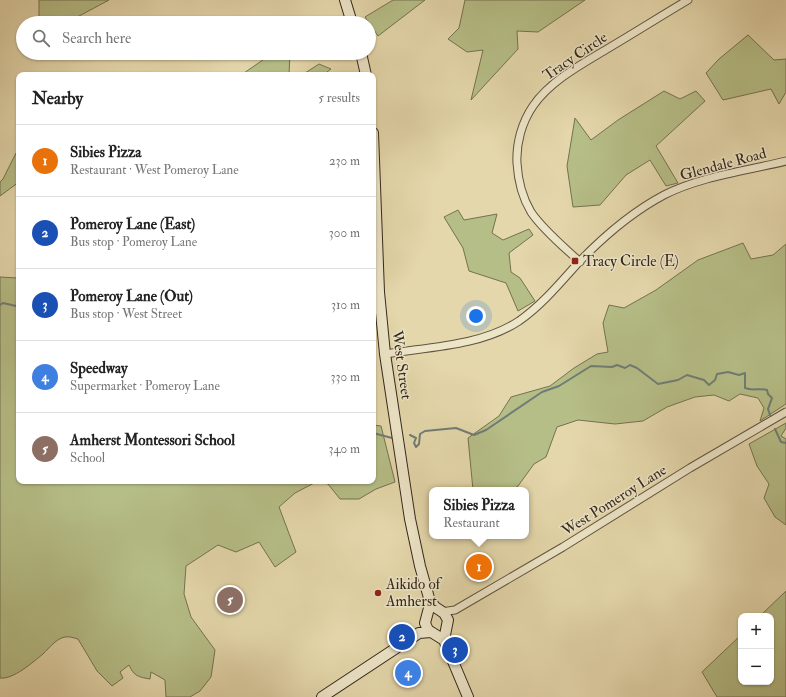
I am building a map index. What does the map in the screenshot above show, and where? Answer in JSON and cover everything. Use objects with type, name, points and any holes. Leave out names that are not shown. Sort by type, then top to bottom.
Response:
[{"type":"main road","points":[[345,0],[350,16]]},
{"type":"main road","points":[[363,60],[365,72]]},
{"type":"main road","name":"West Street","points":[[376,197],[378,292],[385,354],[410,519],[420,566],[429,598],[429,608],[426,618]]},
{"type":"main road","name":"West Street","points":[[429,598],[435,607],[446,616],[447,626]]},
{"type":"main road","points":[[322,697],[418,633],[426,618],[434,611],[441,612]]},
{"type":"main road","points":[[426,618],[426,626],[444,640],[468,697]]},
{"type":"main road","points":[[418,633],[441,633],[447,626]]},
{"type":"main road","points":[[444,640],[447,626]]},
{"type":"street","name":"Tracy Circle","points":[[580,262],[538,221],[522,193],[518,176],[517,157],[519,139],[525,121],[534,105],[542,95],[567,74],[688,0]]},
{"type":"street","name":"Glendale Road","points":[[385,354],[466,342],[485,337],[502,330],[518,321],[540,304],[599,242],[626,219],[664,195],[701,181],[786,161]]},
{"type":"street","name":"West Pomeroy Lane","points":[[441,612],[456,610],[563,547],[690,468],[786,412]]},
{"type":"street","name":"West Pomeroy Lane","points":[[447,626],[456,610]]},
{"type":"green space","points":[[39,0],[109,0],[79,16],[39,16]]},
{"type":"green space","points":[[393,0],[425,0],[378,36],[376,33],[376,16],[367,16]]},
{"type":"green space","points":[[465,0],[585,0],[538,32],[517,31],[518,49],[471,100],[483,50],[467,52],[448,39],[459,28]]},
{"type":"green space","points":[[748,35],[774,60],[786,59],[786,92],[779,104],[771,89],[723,100],[706,73],[719,59]]},
{"type":"green space","points":[[263,60],[290,60],[289,72],[245,72]]},
{"type":"green space","points":[[319,64],[331,69],[327,72],[307,72]]},
{"type":"green space","points":[[664,91],[680,99],[696,91],[705,101],[656,146],[678,183],[666,186],[650,160],[626,175],[600,205],[573,207],[567,166],[575,118],[591,140],[618,120]]},
{"type":"green space","points":[[16,153],[16,184],[0,196],[0,182]]},
{"type":"green space","points":[[458,210],[464,220],[497,214],[492,233],[503,240],[529,229],[533,235],[509,253],[511,272],[520,278],[535,301],[518,311],[506,283],[469,271],[463,248],[444,217]]},
{"type":"green space","points":[[743,243],[751,259],[773,255],[786,244],[786,404],[760,421],[764,408],[758,398],[740,394],[729,401],[714,395],[695,397],[667,407],[643,421],[615,424],[578,420],[557,427],[546,457],[534,464],[516,487],[473,487],[468,438],[499,416],[511,397],[550,386],[574,368],[597,354],[608,352],[603,323],[609,305],[624,308],[656,290],[698,260]]},
{"type":"green space","points":[[0,277],[16,278],[16,484],[312,484],[295,493],[279,507],[296,552],[275,567],[259,542],[236,552],[218,545],[186,566],[184,594],[191,617],[215,650],[211,677],[200,691],[190,697],[166,697],[165,680],[151,672],[150,679],[139,677],[133,672],[129,665],[120,672],[123,678],[112,686],[97,671],[78,639],[68,637],[56,641],[43,654],[17,673],[5,678],[0,678]]},
{"type":"green space","points":[[786,423],[786,428],[781,436],[786,439],[786,525],[775,517],[764,498],[769,484],[757,466],[749,444]]},
{"type":"green space","points":[[376,425],[381,426],[395,482],[376,489],[359,499],[340,499],[328,484],[376,484]]},
{"type":"green space","points":[[786,591],[786,697],[717,697],[702,672],[738,638],[738,685],[774,685],[774,613],[763,613]]},
{"type":"waterway","points":[[0,305],[3,303],[16,306]]},
{"type":"waterway","points":[[410,435],[416,438],[414,443],[416,447],[419,444],[420,434],[425,431],[456,428],[474,435],[486,430],[542,392],[559,386],[591,366],[612,367],[617,365],[625,368],[630,365],[637,368],[658,384],[678,380],[687,375],[704,380],[709,385],[715,380],[717,374],[728,372],[739,375],[745,373],[745,388],[767,390],[768,394],[772,398],[768,409],[770,415]]},
{"type":"waterway","points":[[775,429],[781,442],[786,443]]},
{"type":"waterway","points":[[376,434],[392,438]]},
{"type":"place","name":"Tracy Circle (E)","points":[[575,261]]},
{"type":"place","name":"Sibies Pizza","points":[[479,567]]},
{"type":"place","name":"Aikido of Amherst","points":[[378,593]]},
{"type":"place","name":"Amherst Montessori School","points":[[230,600]]},
{"type":"place","name":"Pomeroy Lane (East)","points":[[402,637]]},
{"type":"place","name":"Pomeroy Lane (Out)","points":[[455,650]]},
{"type":"place","name":"Speedway","points":[[408,673]]}]
